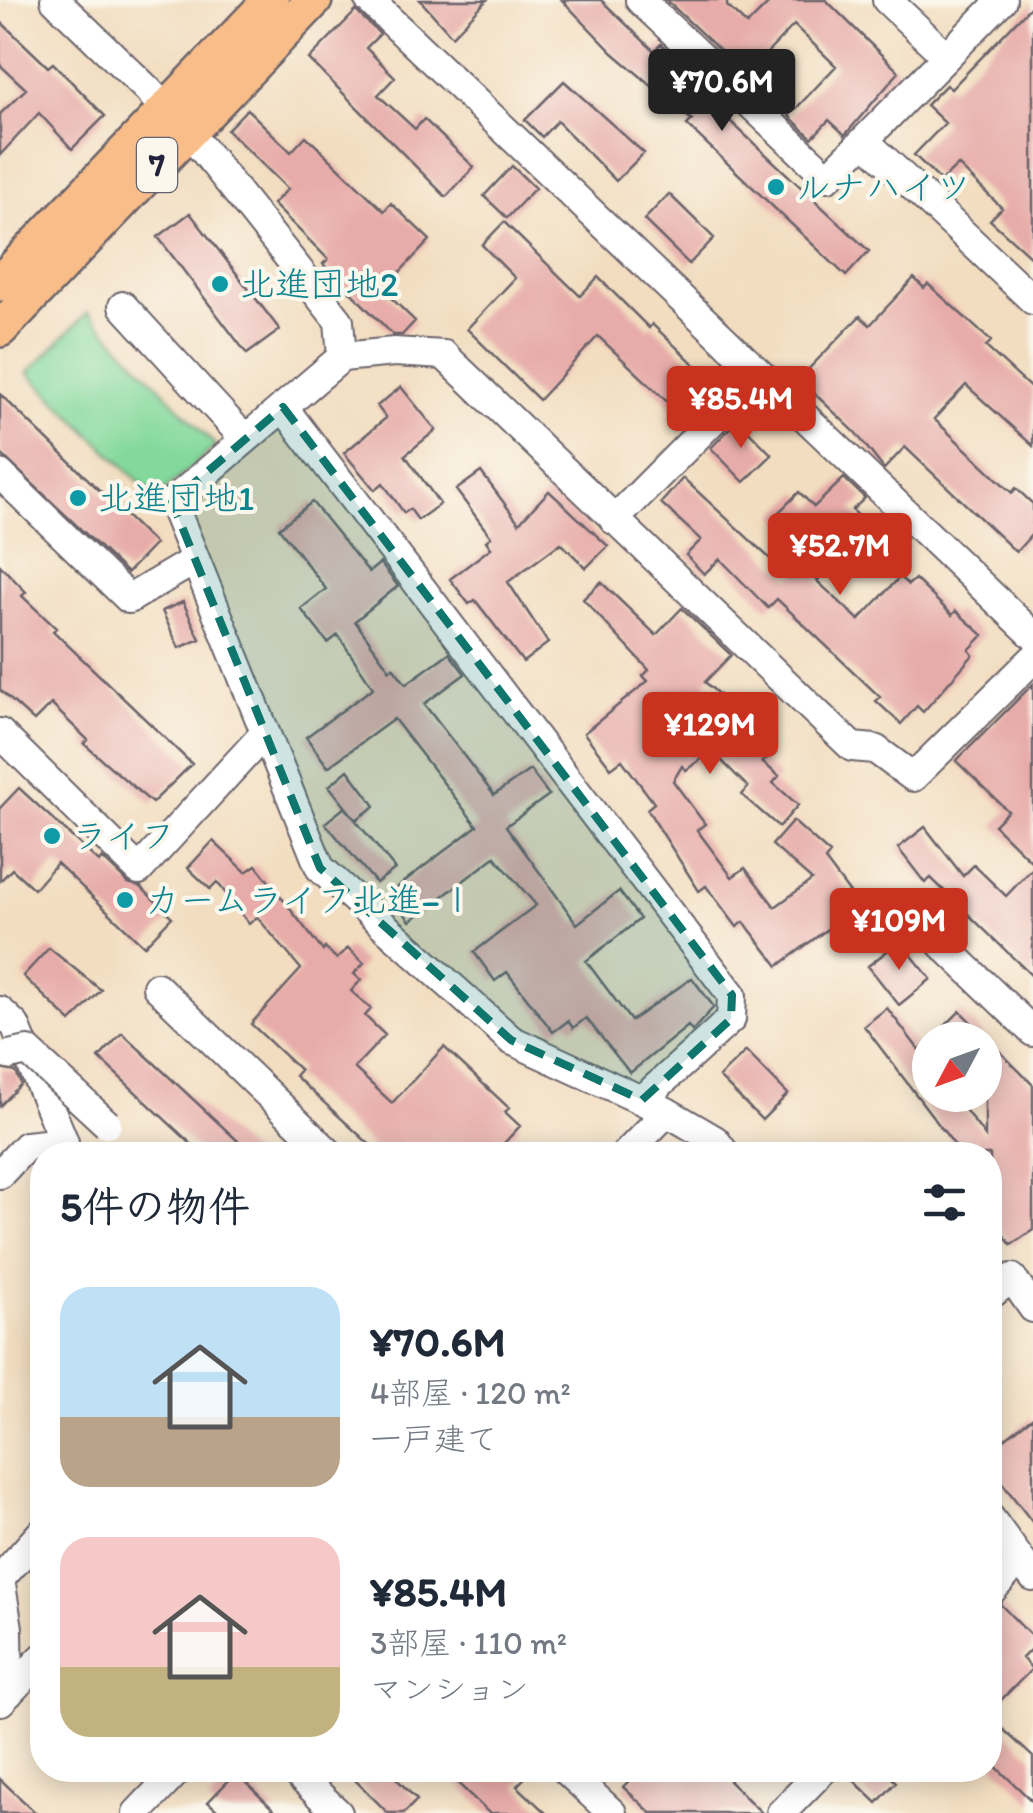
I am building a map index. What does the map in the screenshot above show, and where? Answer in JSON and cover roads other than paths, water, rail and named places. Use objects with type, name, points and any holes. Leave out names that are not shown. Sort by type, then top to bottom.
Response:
[{"type":"main road","name":"7","points":[[0,329],[176,122],[271,0]]},
{"type":"main road","name":"7","points":[[0,283],[314,0]]},
{"type":"street","points":[[55,0],[176,122],[339,321],[342,357]]},
{"type":"street","points":[[369,0],[757,376],[1033,635]]},
{"type":"street","points":[[640,0],[828,178],[1002,0]]},
{"type":"street","points":[[887,0],[946,56]]},
{"type":"street","points":[[865,140],[1033,300]]},
{"type":"street","points":[[123,306],[245,440]]},
{"type":"street","points":[[716,1142],[654,1106],[511,1040],[320,868],[172,502],[342,357],[394,352],[444,354],[852,748],[875,749],[913,777],[1033,659]]},
{"type":"street","points":[[614,520],[757,376]]},
{"type":"street","points":[[283,407],[732,995],[731,1019],[654,1106],[633,1142]]},
{"type":"street","points":[[0,474],[129,599],[195,560]]},
{"type":"street","points":[[0,733],[139,870],[265,733]]},
{"type":"street","points":[[926,929],[1033,1032]]},
{"type":"street","points":[[156,988],[316,1142]]},
{"type":"street","points":[[0,1011],[15,1025],[64,1142]]},
{"type":"street","points":[[8,1055],[28,1051],[107,1124]]},
{"type":"street","points":[[0,1174],[30,1146]]},
{"type":"street","points":[[1002,1286],[1012,1278],[1033,1308]]},
{"type":"street","points":[[1002,1534],[1027,1568],[1002,1584]]},
{"type":"street","points":[[4,1698],[0,1579],[30,1545]]},
{"type":"street","points":[[4,1698],[30,1671]]},
{"type":"street","points":[[137,1813],[167,1782]]},
{"type":"street","points":[[306,1782],[338,1813]]},
{"type":"street","points":[[579,1782],[612,1813]]},
{"type":"street","points":[[782,1813],[812,1782]]},
{"type":"place","name":"ルナハイツ","points":[[776,187]]},
{"type":"place","name":"北進団地2","points":[[220,284]]},
{"type":"place","name":"北進団地1","points":[[78,498]]},
{"type":"place","name":"ライフ","points":[[52,836]]},
{"type":"place","name":"カームライフ北進‐Ⅰ","points":[[125,900]]}]
